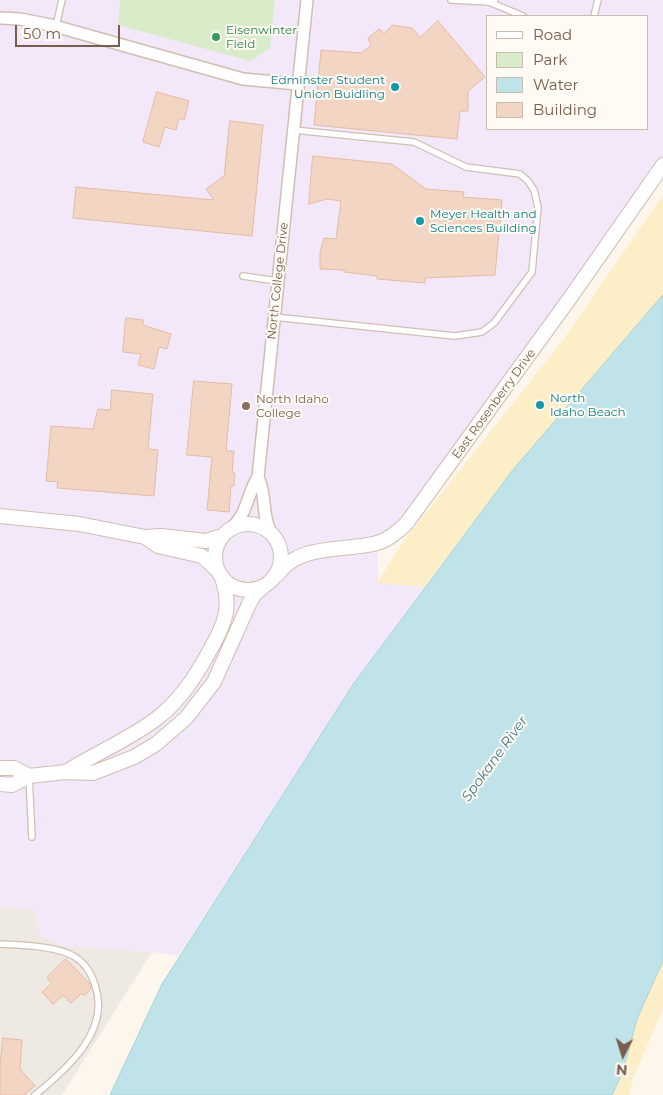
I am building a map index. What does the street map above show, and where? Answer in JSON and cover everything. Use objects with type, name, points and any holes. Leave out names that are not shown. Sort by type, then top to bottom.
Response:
[{"type":"street","name":"North College Drive","points":[[226,533],[244,514],[251,488],[258,477],[306,0]]},
{"type":"street","points":[[0,18],[30,20],[56,26],[243,79],[297,84]]},
{"type":"street","name":"East Rosenberry Drive","points":[[276,575],[283,566],[293,559],[316,551],[378,543],[392,536],[406,524],[547,330],[663,165]]},
{"type":"street","name":"North College Drive","points":[[258,477],[264,490],[263,515],[271,533]]},
{"type":"street","points":[[0,516],[79,524],[145,537],[161,536],[206,541],[226,533],[237,526],[255,525],[271,533],[277,540],[281,557],[276,575],[254,595],[249,604],[214,682],[186,718],[156,744],[126,761],[93,773],[66,772],[30,776],[12,784],[0,784]]},
{"type":"street","points":[[66,772],[156,719],[189,686],[225,621],[228,597],[219,574],[215,552],[226,533]]},
{"type":"street","points":[[145,537],[158,546],[202,556],[236,589],[245,591],[263,587]]},
{"type":"street","points":[[0,768],[14,768],[30,776]]},
{"type":"lane","points":[[56,26],[62,0]]},
{"type":"lane","points":[[451,0],[489,2],[522,15]]},
{"type":"lane","points":[[489,2],[495,0]]},
{"type":"lane","points":[[594,15],[598,0]]},
{"type":"lane","points":[[274,317],[470,336],[482,332],[494,323],[525,284],[532,272],[535,256],[538,207],[534,190],[520,174],[466,167],[414,142],[293,130]]},
{"type":"lane","points":[[243,276],[278,281]]},
{"type":"lane","points":[[30,776],[32,837]]},
{"type":"lane","points":[[0,944],[55,950],[75,957],[91,972],[98,992],[98,1012],[94,1029],[85,1046],[57,1077],[35,1095]]},
{"type":"shaded area","name":"North Idaho College","points":[[0,0],[663,0],[663,165],[416,513],[378,543],[378,583],[424,587],[354,683],[178,956],[152,952],[63,946],[41,936],[34,909],[0,907]]},
{"type":"shaded area","points":[[0,907],[34,909],[41,936],[63,945],[152,952],[62,1095],[0,1095]]},
{"type":"green space","name":"Eisenwinter Field","points":[[120,0],[275,0],[270,48],[250,61],[118,25]]},
{"type":"sand","name":"North Idaho Beach","points":[[663,195],[663,295],[512,471],[424,587],[377,583],[403,542],[563,340]]},
{"type":"sand","points":[[663,961],[663,1009],[633,1078],[629,1095],[612,1095],[622,1074],[637,1019]]},
{"type":"water","name":"Spokane River","points":[[663,295],[663,961],[637,1019],[622,1074],[612,1095],[110,1095],[162,984],[354,683],[512,471]]},
{"type":"building","name":"Edminster Student Union Buidling","points":[[438,21],[485,77],[468,91],[468,111],[460,111],[457,139],[314,125],[321,50],[361,53],[371,46],[368,38],[379,29],[384,33],[393,25],[412,28],[420,37]]},
{"type":"building","points":[[157,92],[189,101],[184,120],[179,118],[176,130],[165,127],[159,147],[143,142]]},
{"type":"building","points":[[230,121],[263,125],[252,236],[73,218],[76,187],[214,200],[206,189],[224,176]]},
{"type":"building","name":"Meyer Health and Sciences Building","points":[[313,156],[392,164],[426,189],[464,192],[463,197],[502,200],[495,275],[425,278],[425,283],[377,279],[377,276],[344,272],[344,270],[320,269],[320,252],[324,238],[336,239],[341,201],[327,199],[309,204]]},
{"type":"building","points":[[126,318],[143,320],[143,325],[171,334],[167,349],[159,347],[154,369],[138,365],[141,354],[123,352]]},
{"type":"building","points":[[194,381],[232,384],[226,451],[234,451],[232,473],[235,473],[234,486],[231,486],[229,512],[207,510],[212,457],[187,455]]},
{"type":"building","points":[[112,390],[153,394],[148,449],[158,450],[154,496],[57,488],[58,482],[46,481],[51,426],[93,429],[98,409],[110,410]]},
{"type":"building","points":[[66,959],[90,984],[91,989],[84,996],[82,993],[71,1003],[63,995],[53,1004],[42,992],[52,983],[47,978]]},
{"type":"building","points":[[3,1038],[22,1040],[20,1069],[35,1086],[24,1095],[0,1095],[0,1065]]},
{"type":"place","name":"Eisenwinter Field","points":[[216,37]]},
{"type":"place","name":"Edminster Student Union Buidling","points":[[395,87]]},
{"type":"place","name":"Meyer Health and Sciences Building","points":[[420,221]]},
{"type":"place","name":"North Idaho Beach","points":[[540,405]]},
{"type":"place","name":"North Idaho College","points":[[246,406]]}]
